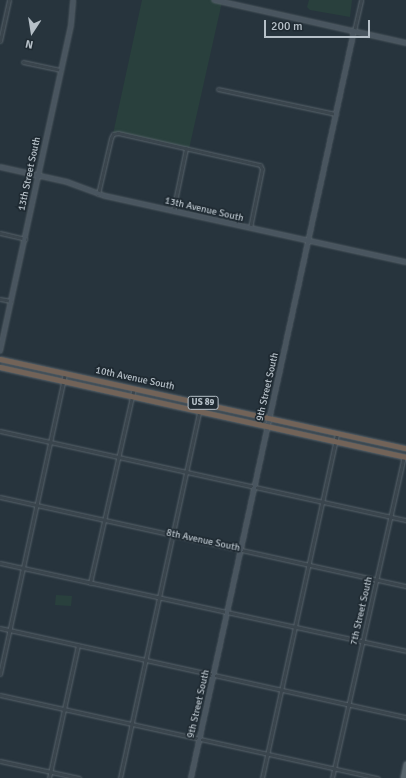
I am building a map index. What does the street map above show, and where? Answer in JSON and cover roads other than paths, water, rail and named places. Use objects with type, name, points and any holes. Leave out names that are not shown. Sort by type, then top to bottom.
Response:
[{"type":"highway","name":"10th Avenue South","points":[[0,359],[406,448]]},
{"type":"highway","name":"10th Avenue South","points":[[0,367],[405,456]]},
{"type":"main road","points":[[403,778],[406,764]]},
{"type":"street","points":[[0,41],[9,0]]},
{"type":"street","name":"13th Street South","points":[[0,352],[71,25],[73,0]]},
{"type":"street","points":[[214,0],[406,43]]},
{"type":"street","name":"9th Street South","points":[[191,778],[256,487],[361,0]]},
{"type":"street","points":[[23,62],[61,70]]},
{"type":"street","points":[[218,89],[336,114]]},
{"type":"street","points":[[98,194],[113,134],[118,133],[186,148],[262,167],[250,228]]},
{"type":"street","points":[[173,211],[186,148]]},
{"type":"street","name":"13th Avenue South","points":[[0,167],[66,182],[98,194],[406,262]]},
{"type":"street","points":[[0,233],[25,239]]},
{"type":"street","points":[[0,299],[11,301]]},
{"type":"street","points":[[0,674],[65,374]]},
{"type":"street","points":[[90,582],[134,388]]},
{"type":"street","points":[[120,778],[201,403]]},
{"type":"street","points":[[0,431],[406,520]]},
{"type":"street","points":[[262,778],[338,433]]},
{"type":"street","name":"7th Street South","points":[[332,778],[406,448]]},
{"type":"street","name":"8th Avenue South","points":[[0,497],[406,586]]},
{"type":"street","points":[[0,563],[406,652]]},
{"type":"street","points":[[0,628],[406,717]]},
{"type":"street","points":[[49,778],[78,645]]},
{"type":"street","points":[[0,695],[378,778]]},
{"type":"street","points":[[0,761],[79,778]]}]
